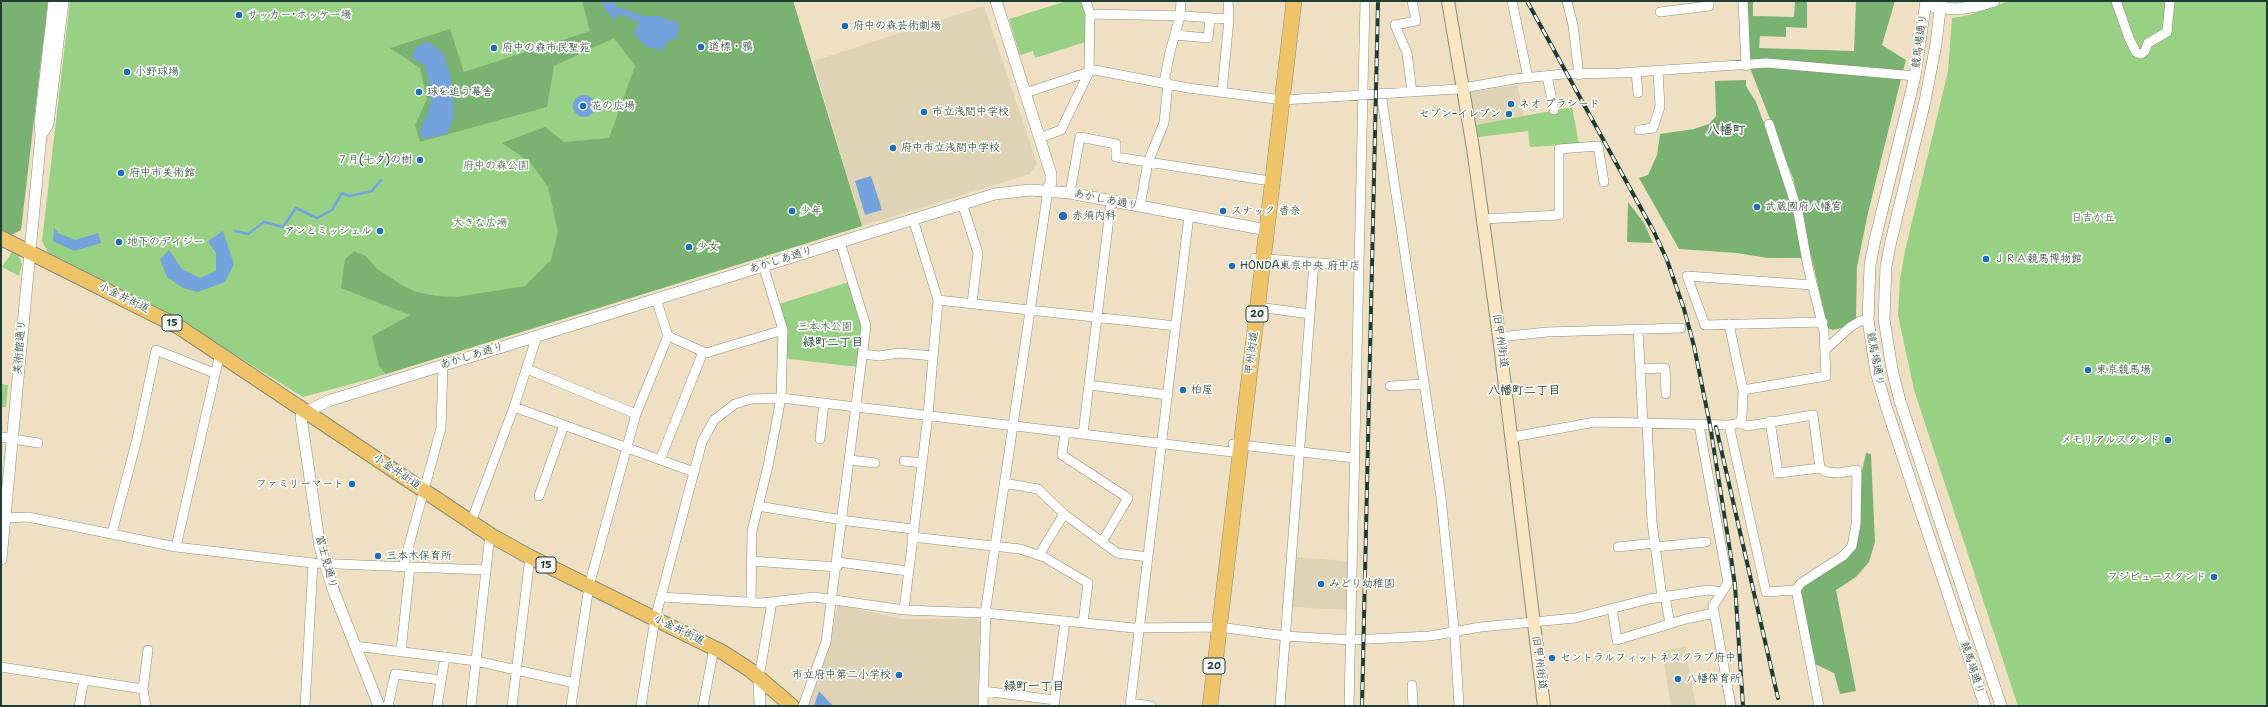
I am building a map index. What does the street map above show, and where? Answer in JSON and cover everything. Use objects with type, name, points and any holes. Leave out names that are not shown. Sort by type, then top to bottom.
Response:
[{"type":"highway","name":"甲州街道","points":[[1210,706],[1215,627],[1235,447],[1278,100],[1284,1]]},
{"type":"highway","name":"甲州街道","points":[[1262,229],[1264,180],[1294,1]]},
{"type":"highway","name":"甲州街道","points":[[1235,447],[1258,307],[1259,258]]},
{"type":"highway","name":"甲州街道","points":[[1202,706],[1215,627]]},
{"type":"main road","name":"旧甲州街道","points":[[1448,1],[1483,219],[1513,437],[1544,706]]},
{"type":"main road","name":"小金井街道","points":[[1,238],[162,318],[220,353],[492,536],[530,557],[740,662],[792,706]]},
{"type":"street","name":"美術館通り","points":[[1,559],[6,438],[29,252],[41,135],[40,123],[54,1]]},
{"type":"street","name":"美術館通り","points":[[41,135],[48,124],[63,1]]},
{"type":"street","points":[[983,706],[985,613],[1004,483],[1014,427],[1048,190],[1052,182],[998,1]]},
{"type":"street","points":[[1039,138],[1061,130],[1089,72],[1090,14],[1086,1]]},
{"type":"street","points":[[1140,206],[1148,162],[1164,123],[1166,83],[1180,16],[1181,1]]},
{"type":"street","points":[[1222,92],[1229,19],[1228,1]]},
{"type":"street","points":[[1349,706],[1364,1]]},
{"type":"street","points":[[1412,1],[1416,21],[1395,26],[1407,53],[1412,92]]},
{"type":"street","points":[[1512,1],[1528,78]]},
{"type":"street","points":[[1567,1],[1573,25],[1579,75]]},
{"type":"street","points":[[1660,12],[1709,6],[1709,1]]},
{"type":"street","points":[[1743,1],[1746,66]]},
{"type":"street","points":[[1926,4],[1972,7],[1994,1]]},
{"type":"street","points":[[2116,1],[2136,52],[2140,54],[2145,51],[2148,43],[2167,32],[2170,1]]},
{"type":"street","name":"競馬場通り","points":[[1926,4],[1915,76],[1870,265],[1868,320],[1876,372],[1886,406],[1985,706]]},
{"type":"street","name":"競馬場通り","points":[[1940,4],[1926,101],[1890,241],[1886,266],[1884,319],[1890,362],[1900,401],[2001,706]]},
{"type":"street","points":[[1090,14],[1180,16],[1229,19]]},
{"type":"street","points":[[1175,35],[1208,38],[1210,18]]},
{"type":"street","points":[[1025,93],[1095,70],[1188,88],[1278,100],[1412,92],[1547,76],[1746,66],[1767,63],[1915,76]]},
{"type":"street","points":[[1639,130],[1653,128],[1660,107],[1658,71]]},
{"type":"street","points":[[1636,72],[1638,93]]},
{"type":"street","points":[[1547,76],[1554,110]]},
{"type":"street","points":[[1381,93],[1441,497],[1455,632],[1459,706]]},
{"type":"street","points":[[1743,390],[1826,376],[1822,322],[1812,285],[1798,212],[1769,124]]},
{"type":"street","points":[[1070,192],[1080,137],[1116,144],[1116,157],[1264,180]]},
{"type":"street","points":[[1483,219],[1559,215],[1559,149],[1598,146],[1604,182]]},
{"type":"street","name":"あかしあ通り","points":[[306,412],[328,401],[962,203],[1004,192],[1048,190],[1070,192],[1262,229]]},
{"type":"street","points":[[1083,434],[1111,201]]},
{"type":"street","points":[[962,203],[978,253],[972,303]]},
{"type":"street","points":[[1151,706],[1130,705],[1189,216]]},
{"type":"street","points":[[904,610],[928,415],[938,300],[913,219]]},
{"type":"street","points":[[803,706],[826,642],[838,564],[866,326],[840,242]]},
{"type":"street","points":[[1259,258],[1358,266]]},
{"type":"street","points":[[1280,706],[1314,262]]},
{"type":"street","points":[[751,602],[752,531],[781,398],[783,330],[763,266]]},
{"type":"street","points":[[1812,285],[1687,276],[1705,325],[1822,322]]},
{"type":"street","points":[[571,706],[589,586],[636,414],[668,336],[656,299]]},
{"type":"street","points":[[938,300],[1176,326]]},
{"type":"street","points":[[1258,307],[1310,314]]},
{"type":"street","points":[[1825,350],[1850,327],[1860,321],[1868,320]]},
{"type":"street","points":[[1729,324],[1743,390],[1742,416],[1740,423]]},
{"type":"street","points":[[1499,337],[1547,332],[1681,328]]},
{"type":"street","points":[[1638,329],[1655,545],[1663,597],[1670,624]]},
{"type":"street","points":[[668,336],[706,353],[783,330]]},
{"type":"street","points":[[471,522],[514,407],[537,336]]},
{"type":"street","points":[[112,533],[137,439],[156,350],[214,373]]},
{"type":"street","points":[[660,460],[703,352]]},
{"type":"street","points":[[176,546],[214,373],[220,353]]},
{"type":"street","points":[[863,354],[879,356],[899,353],[933,356]]},
{"type":"street","points":[[401,651],[406,567],[441,428],[443,365]]},
{"type":"street","points":[[1640,369],[1665,368],[1666,394]]},
{"type":"street","points":[[527,369],[636,414]]},
{"type":"street","points":[[1390,386],[1424,384]]},
{"type":"street","points":[[1089,385],[1168,395]]},
{"type":"street","points":[[641,706],[655,619],[706,432],[723,412],[735,404],[751,399],[781,398],[1162,444],[1235,447],[1354,458]]},
{"type":"street","points":[[820,440],[824,403]]},
{"type":"street","points":[[514,407],[694,472]]},
{"type":"street","name":"富士見通り","points":[[306,412],[301,417],[317,526],[326,563],[334,592],[379,706]]},
{"type":"street","points":[[1513,437],[1595,422],[1699,425],[1729,425],[1740,423],[1748,426],[1770,421],[1813,415],[1820,468]]},
{"type":"street","points":[[1770,421],[1778,473],[1820,468],[1838,473],[1857,470],[1855,538],[1848,552],[1801,583],[1796,590],[1819,706]]},
{"type":"street","points":[[539,496],[564,425]]},
{"type":"street","points":[[1699,425],[1728,583],[1713,606],[1731,706]]},
{"type":"street","points":[[1729,425],[1766,592],[1796,590]]},
{"type":"street","points":[[1065,432],[1062,455],[1128,498],[1102,542]]},
{"type":"street","points":[[6,438],[38,443]]},
{"type":"street","points":[[850,460],[875,463]]},
{"type":"street","points":[[904,461],[922,463]]},
{"type":"street","points":[[1004,483],[1038,489],[1064,514],[1117,553],[1148,557]]},
{"type":"street","points":[[758,506],[913,533],[1020,549],[1038,555],[1088,583],[1083,623]]},
{"type":"street","points":[[1038,555],[1064,514]]},
{"type":"street","points":[[3,518],[28,517],[176,546],[313,563],[486,570]]},
{"type":"street","points":[[471,706],[489,543],[492,536]]},
{"type":"street","points":[[1618,547],[1706,542]]},
{"type":"street","points":[[512,706],[530,557]]},
{"type":"street","points":[[751,560],[838,564],[908,571]]},
{"type":"street","points":[[305,706],[313,563]]},
{"type":"street","points":[[1941,574],[1956,569]]},
{"type":"street","points":[[661,597],[751,602],[772,602],[814,597],[904,610],[985,613],[1139,628],[1215,627],[1285,636],[1351,640],[1400,638],[1575,618],[1663,597],[1708,590],[1722,592]]},
{"type":"street","points":[[760,706],[759,677],[772,602]]},
{"type":"street","points":[[1612,608],[1617,640],[1670,624],[1714,613]]},
{"type":"street","points":[[983,691],[1055,703],[1065,621]]},
{"type":"street","points":[[355,646],[476,661],[575,683]]},
{"type":"street","points":[[703,706],[714,648]]},
{"type":"street","points":[[146,706],[143,689],[148,650]]},
{"type":"street","points":[[437,706],[445,657]]},
{"type":"street","points":[[1,667],[143,689]]},
{"type":"street","points":[[388,706],[395,674],[441,680]]},
{"type":"street","points":[[79,706],[84,680]]},
{"type":"street","points":[[1412,684],[1413,706]]},
{"type":"shaded area","name":"市立浅間中学校","points":[[984,6],[1037,163],[1030,174],[862,226],[813,61]]},
{"type":"shaded area","points":[[1517,85],[1524,117],[1476,125],[1470,92]]},
{"type":"shaded area","name":"みどり幼稚園","points":[[1295,557],[1348,561],[1348,610],[1292,607]]},
{"type":"shaded area","name":"市立府中第二小学校","points":[[840,605],[902,619],[978,619],[980,622],[978,706],[808,706],[830,645],[837,607]]},
{"type":"shaded area","name":"八幡保育所","points":[[1685,647],[1696,706],[1671,706],[1662,651]]},
{"type":"green space","points":[[1,1],[48,1],[21,230],[9,236],[1,232]]},
{"type":"green space","name":"府中の森公園","points":[[70,1],[793,1],[862,226],[370,379],[303,397],[176,318],[49,254],[42,241]]},
{"type":"green space","points":[[582,1],[793,1],[862,226],[386,374],[379,366],[372,336],[410,315],[341,288],[345,259],[354,251],[366,256],[376,268],[400,284],[416,292],[437,296],[456,297],[525,286],[551,260],[558,232],[548,187],[530,162],[502,143],[545,127],[564,142],[609,138],[635,66],[614,38],[554,66],[547,107],[420,142],[415,125],[427,99],[420,68],[390,48],[450,29],[464,72],[590,31]]},
{"type":"green space","points":[[1067,1],[1082,1],[1085,12],[1085,42],[1035,58],[1033,51],[1020,55],[1009,19]]},
{"type":"green space","points":[[1746,1],[1753,1],[1753,16],[1794,17],[1795,1],[1807,1],[1807,28],[1786,27],[1786,37],[1760,36],[1759,48],[1854,51],[1856,2],[1828,1],[1895,1],[1882,45],[1906,60],[1903,71],[1750,60]]},
{"type":"green space","name":"東京競馬場","points":[[2009,1],[2267,1],[2267,706],[2018,706],[1914,390],[1898,315],[1900,279],[1905,251],[1948,71],[1952,18],[1969,15]]},
{"type":"green space","points":[[1769,65],[1902,75],[1868,213],[1857,267],[1856,319],[1841,328],[1833,330],[1828,328],[1793,178],[1750,68]]},
{"type":"green space","points":[[1746,80],[1746,86],[1756,102],[1795,212],[1804,252],[1802,258],[1767,258],[1737,253],[1679,249],[1639,178],[1648,175],[1657,155],[1660,134],[1694,129],[1709,124],[1716,116],[1715,81]]},
{"type":"green space","points":[[1572,107],[1579,144],[1530,147],[1528,131],[1478,137],[1476,125]]},
{"type":"green space","points":[[1628,202],[1644,223],[1653,243],[1627,242]]},
{"type":"green space","points":[[12,252],[18,255],[22,264],[19,276],[2,267]]},
{"type":"green space","name":"三本木公園","points":[[849,282],[863,326],[858,367],[789,359],[786,356],[779,304]]},
{"type":"green space","points":[[1,384],[8,385],[6,407],[1,407]]},
{"type":"green space","points":[[1866,453],[1871,454],[1875,542],[1869,562],[1856,577],[1836,590],[1856,691],[1840,694],[1834,673],[1815,664],[1799,590],[1803,585],[1854,550],[1858,540],[1862,471]]},
{"type":"water","points":[[602,1],[616,1],[615,6],[643,16],[657,16],[679,23],[677,38],[668,41],[663,51],[645,46],[634,33],[639,22],[618,14],[615,21],[605,9]]},
{"type":"water","points":[[428,41],[443,53],[452,81],[454,116],[447,134],[422,139],[420,132],[431,104],[430,86],[425,65],[412,58],[415,48]]},
{"type":"water","points":[[584,95],[592,98],[595,106],[592,114],[584,117],[576,114],[573,106],[576,98]]},
{"type":"water","points":[[871,176],[882,210],[865,215],[855,181]]},
{"type":"water","points":[[54,227],[58,233],[75,240],[98,233],[101,243],[74,251],[53,241]]},
{"type":"water","points":[[223,231],[234,264],[225,282],[198,292],[183,288],[167,277],[160,259],[169,250],[182,269],[200,278],[216,271],[216,253],[208,241]]},
{"type":"water","points":[[819,691],[833,706],[814,706]]},
{"type":"waterway","points":[[235,231],[248,234],[264,222],[283,227],[296,208],[317,218],[332,210],[342,193],[350,196],[372,191],[381,180]]},
{"type":"railway","points":[[1362,706],[1378,1]]},
{"type":"railway","points":[[1527,1],[1654,232],[1667,260],[1684,309],[1694,346],[1710,425],[1731,557],[1735,585],[1743,706]]},
{"type":"railway","points":[[1716,427],[1778,698]]},
{"type":"place","name":"サッカー･ホッケー場","points":[[239,15]]},
{"type":"place","name":"府中の森芸術劇場","points":[[845,26]]},
{"type":"place","name":"道標・鴉","points":[[701,47]]},
{"type":"place","name":"府中の森市民聖苑","points":[[494,48]]},
{"type":"place","name":"小野球場","points":[[127,72]]},
{"type":"place","name":"球を追う幕舎","points":[[419,92]]},
{"type":"place","name":"ネオ プラシード","points":[[1511,104]]},
{"type":"place","name":"花の広場","points":[[583,106]]},
{"type":"place","name":"市立浅間中学校","points":[[924,112]]},
{"type":"place","name":"セブン-イレブン","points":[[1509,114]]},
{"type":"place","name":"府中市立浅間中学校","points":[[893,148]]},
{"type":"place","name":"７月(七夕)の樹","points":[[420,160]]},
{"type":"place","name":"府中市美術館","points":[[121,173]]},
{"type":"place","name":"武蔵國府八幡宮","points":[[1757,207]]},
{"type":"place","name":"少年","points":[[792,211]]},
{"type":"place","name":"スナック 香奈","points":[[1223,211]]},
{"type":"place","name":"赤須内科","points":[[1063,216]]},
{"type":"place","name":"アンとミッシェル","points":[[380,231]]},
{"type":"place","name":"地下のデイジー","points":[[119,242]]},
{"type":"place","name":"少女","points":[[689,247]]},
{"type":"place","name":"ＪＲＡ競馬博物館","points":[[1986,259]]},
{"type":"place","name":"HONDA東京中央 府中店","points":[[1232,266]]},
{"type":"place","name":"東京競馬場","points":[[2088,370]]},
{"type":"place","name":"柏屋","points":[[1183,390]]},
{"type":"place","name":"メモリアルスタンド","points":[[2168,440]]},
{"type":"place","name":"ファミリーマート","points":[[352,484]]},
{"type":"place","name":"三本木保育所","points":[[378,556]]},
{"type":"place","name":"フジビュースタンド","points":[[2214,577]]},
{"type":"place","name":"みどり幼稚園","points":[[1321,584]]},
{"type":"place","name":"セントラルフィットネスクラブ府中","points":[[1552,658]]},
{"type":"place","name":"市立府中第二小学校","points":[[899,675]]},
{"type":"place","name":"八幡保育所","points":[[1678,679]]},
{"type":"district","name":"八幡町","points":[[1726,131]]},
{"type":"district","name":"緑町二丁目","points":[[833,343]]},
{"type":"district","name":"八幡町二丁目","points":[[1524,391]]},
{"type":"district","name":"緑町一丁目","points":[[1034,687]]},
{"type":"park label","name":"日吉が丘","points":[[2093,218]]},
{"type":"park label","name":"大きな広場","points":[[480,223]]}]
